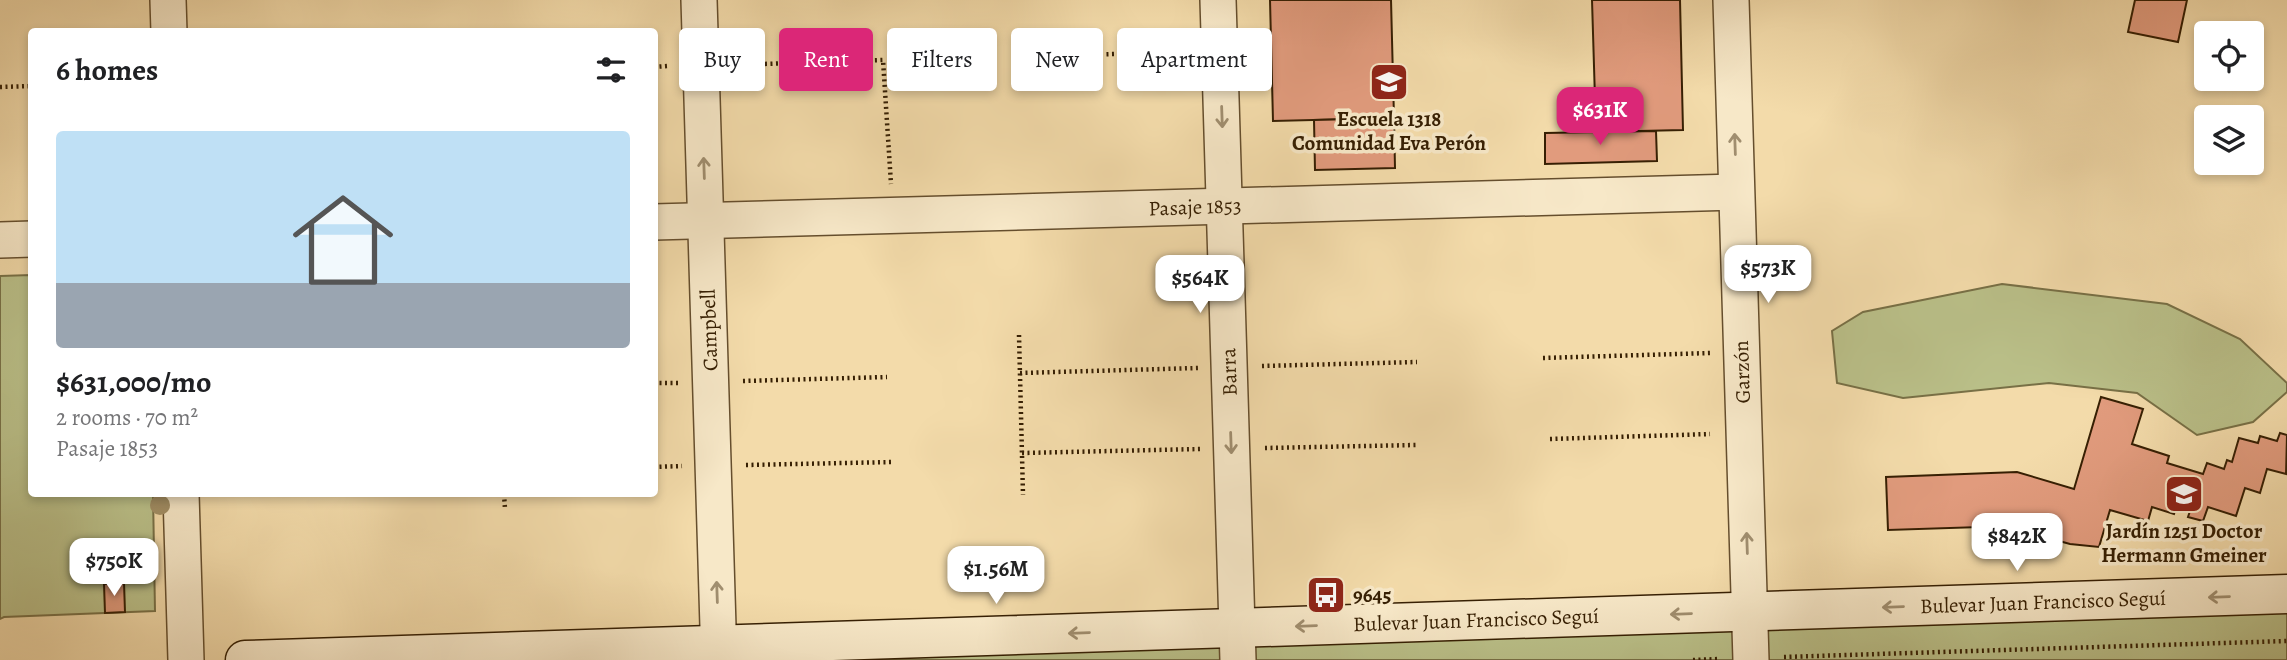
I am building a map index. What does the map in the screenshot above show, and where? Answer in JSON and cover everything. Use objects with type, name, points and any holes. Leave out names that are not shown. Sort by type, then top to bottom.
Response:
[{"type":"main road","name":"Bulevar Juan Francisco Seguí","points":[[245,660],[1237,644],[1749,611],[2287,594]]},
{"type":"street","points":[[168,0],[169,28]]},
{"type":"street","name":"Campbell","points":[[699,0],[700,28]]},
{"type":"street","name":"Barra","points":[[1218,0],[1219,28]]},
{"type":"street","name":"Garzón","points":[[1731,0],[1751,659]]},
{"type":"street","name":"Campbell","points":[[702,91],[718,652]]},
{"type":"street","name":"Barra","points":[[1221,91],[1237,644]]},
{"type":"street","name":"Pasaje 1853","points":[[658,222],[1736,192]]},
{"type":"street","points":[[0,240],[28,239]]},
{"type":"street","points":[[181,497],[186,660]]},
{"type":"path","points":[[765,63],[883,60],[893,215]]},
{"type":"path","points":[[658,67],[679,66]]},
{"type":"path","points":[[0,87],[28,86]]},
{"type":"path","points":[[1019,335],[1023,495]]},
{"type":"path","points":[[1543,358],[1741,352]]},
{"type":"path","points":[[658,383],[887,377]]},
{"type":"path","points":[[1550,439],[1743,433]]},
{"type":"path","points":[[658,467],[894,461]]},
{"type":"path","points":[[504,497],[505,509]]},
{"type":"path","points":[[1692,660],[2287,641]]},
{"type":"green space","points":[[28,275],[28,497],[153,497],[155,611],[0,619],[0,276]]},
{"type":"green space","points":[[2002,284],[2167,304],[2240,339],[2287,383],[2287,392],[2253,422],[2197,435],[2137,393],[2049,383],[1903,398],[1837,383],[1832,331],[1863,312]]},
{"type":"green space","points":[[2287,594],[2287,660],[245,660]]},
{"type":"building","points":[[1270,0],[1391,0],[1394,118],[1273,121]]},
{"type":"building","points":[[1592,0],[1680,0],[1683,130],[1596,132]]},
{"type":"building","points":[[2135,0],[2187,0],[2178,42],[2128,32]]},
{"type":"building","points":[[1394,118],[1395,168],[1315,170],[1314,120]]},
{"type":"building","points":[[1656,131],[1657,161],[1545,164],[1545,133]]},
{"type":"building","points":[[2101,397],[2143,409],[2132,444],[2169,456],[2167,463],[2203,474],[2207,463],[2224,469],[2227,460],[2232,462],[2239,438],[2258,443],[2260,436],[2277,441],[2280,433],[2287,435],[2286,474],[2267,469],[2260,493],[2245,488],[2236,516],[2208,507],[2203,521],[2188,517],[2190,511],[2176,507],[2174,514],[2152,507],[2148,521],[2110,510],[2099,547],[2070,544],[2041,536],[2038,546],[2008,536],[2011,526],[1888,530],[1886,477],[2017,472],[2074,489]]},
{"type":"building","points":[[124,583],[125,612],[105,613],[104,584]]},
{"type":"place","name":"Escuela 1318 Comunidad Eva Perón","points":[[1389,82]]},
{"type":"place","name":"Jardín 1251 Doctor Hermann Gmeiner","points":[[2184,494]]},
{"type":"place","name":"9645","points":[[1326,595]]}]
